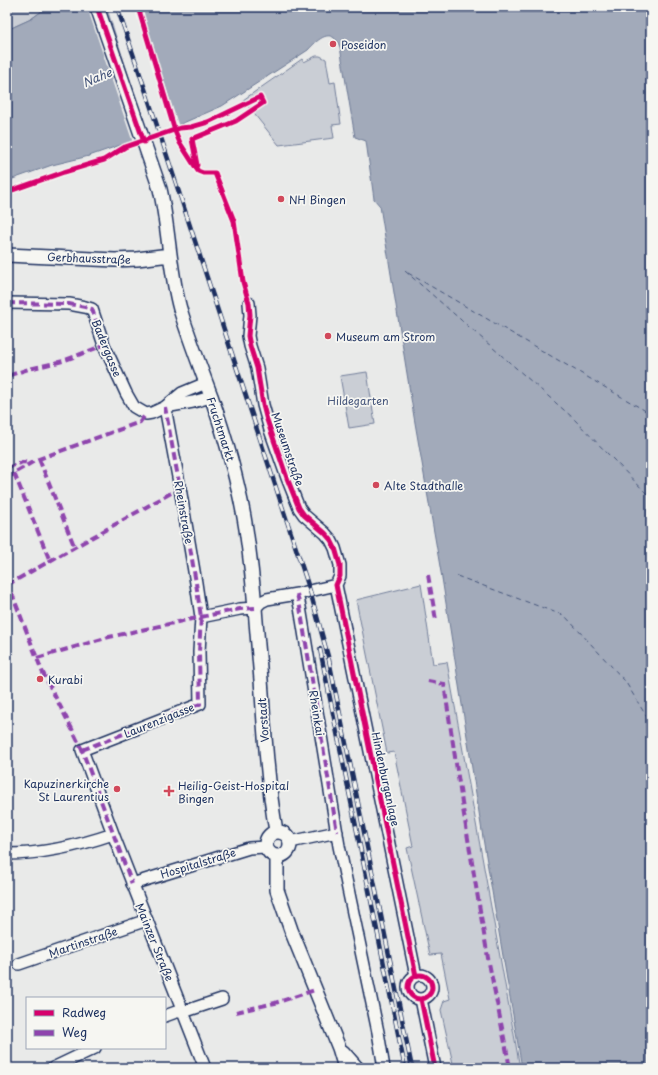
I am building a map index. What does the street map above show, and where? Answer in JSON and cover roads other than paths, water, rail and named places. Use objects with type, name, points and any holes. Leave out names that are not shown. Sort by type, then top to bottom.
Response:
[{"type":"main road","name":"Fruchtmarkt","points":[[97,7],[160,188],[170,255],[181,311],[231,460],[241,502],[249,546],[255,608]]},
{"type":"main road","name":"Gerbhausstraße","points":[[7,256],[115,260],[170,255]]},
{"type":"main road","name":"Vorstadt","points":[[255,608],[266,753],[276,831]]},
{"type":"main road","points":[[276,831],[280,831],[287,835],[290,842],[287,852],[278,856],[269,852],[265,842],[269,835],[276,831]]},
{"type":"main road","points":[[278,856],[277,890],[291,930],[339,1048],[345,1068]]},
{"type":"main road","points":[[339,1048],[357,1068]]},
{"type":"street","name":"Badergasse","points":[[7,303],[69,304],[92,309],[104,345],[134,407],[146,414],[165,408]]},
{"type":"street","name":"Museumstraße","points":[[249,303],[250,315],[248,336],[270,430],[299,508],[304,515],[325,533],[335,548],[340,565],[340,576],[336,586]]},
{"type":"street","points":[[165,408],[182,393],[206,383]]},
{"type":"street","points":[[165,408],[211,397]]},
{"type":"street","name":"Rheinstraße","points":[[165,408],[180,488],[201,617]]},
{"type":"street","points":[[201,617],[240,609],[255,608],[267,599],[336,586]]},
{"type":"street","name":"Hindenburganlage","points":[[336,586],[416,976]]},
{"type":"street","name":"Rheinkai","points":[[297,594],[337,832],[384,1068]]},
{"type":"street","name":"Laurenzigasse","points":[[82,750],[200,704],[199,652],[201,617]]},
{"type":"street","name":"Mainzer Straße","points":[[82,750],[112,834],[205,1068]]},
{"type":"street","points":[[290,842],[337,832]]},
{"type":"street","points":[[7,854],[56,850],[90,842],[112,834]]},
{"type":"street","name":"Hospitalstraße","points":[[132,884],[249,848],[266,846]]},
{"type":"street","name":"Martinstraße","points":[[19,964],[147,920]]},
{"type":"street","points":[[419,975],[426,977],[431,982],[432,986],[428,996],[421,999],[413,997],[408,991],[408,984],[410,980],[419,975]]},
{"type":"street","points":[[166,1016],[176,1012],[183,1012],[222,999]]},
{"type":"street","points":[[421,999],[435,1068]]},
{"type":"street","points":[[53,1068],[93,1049]]},
{"type":"water","name":"Nahe","points":[[60,7],[651,7],[651,1068],[522,1068],[380,206],[374,199],[366,141],[355,137],[340,47],[337,41],[333,37],[325,36],[308,50],[222,106],[183,123],[89,156],[52,165],[7,181],[7,30],[31,19],[42,11]]},
{"type":"railway","points":[[117,7],[310,591],[329,660],[412,1068]]},
{"type":"railway","points":[[320,649],[405,1068]]},
{"type":"place","name":"Poseidon","points":[[333,44]]},
{"type":"place","name":"NH Bingen","points":[[281,199]]},
{"type":"place","name":"Museum am Strom","points":[[328,336]]},
{"type":"place","name":"Alte Stadthalle","points":[[376,485]]},
{"type":"place","name":"Kurabi","points":[[40,679]]},
{"type":"place","name":"Kapuzinerkirche St Laurentius","points":[[117,789]]},
{"type":"place","name":"Heilig-Geist-Hospital Bingen","points":[[169,791]]},
{"type":"park label","name":"Hildegarten","points":[[358,400]]}]
